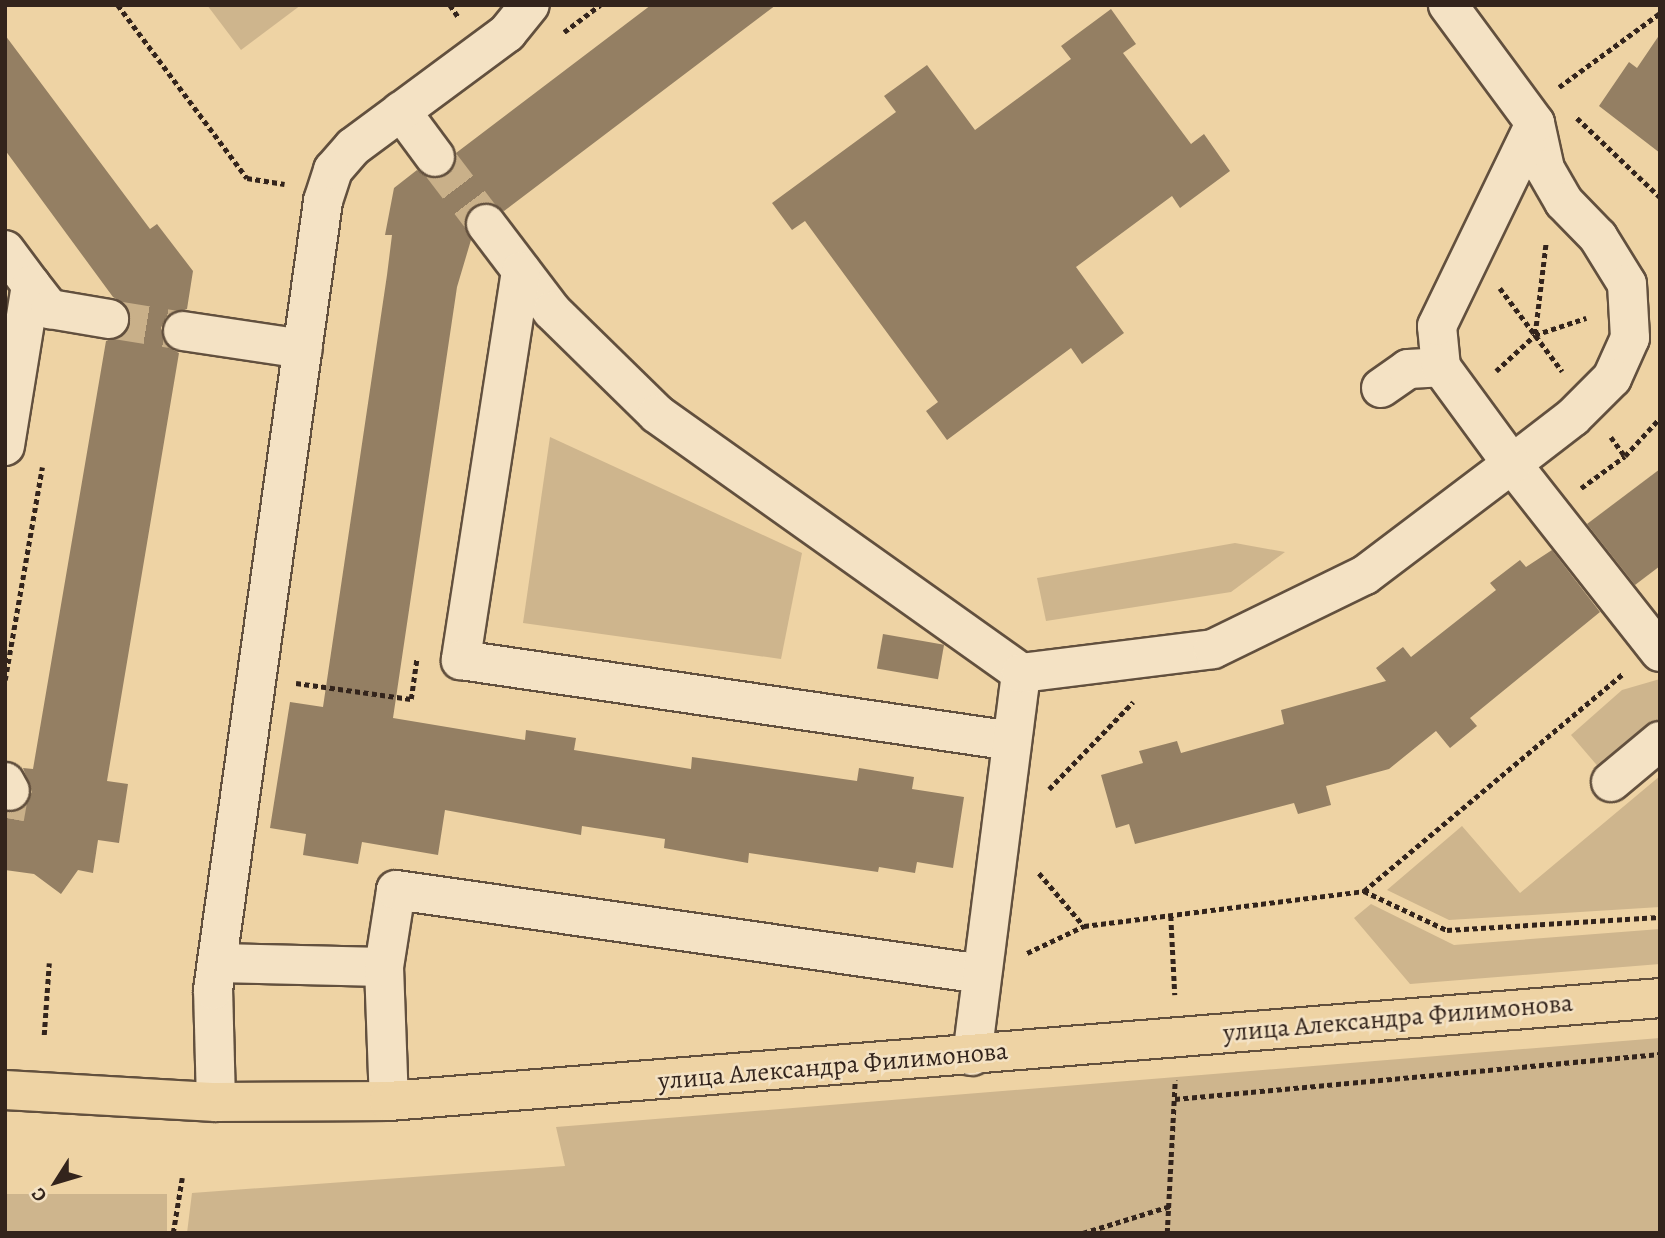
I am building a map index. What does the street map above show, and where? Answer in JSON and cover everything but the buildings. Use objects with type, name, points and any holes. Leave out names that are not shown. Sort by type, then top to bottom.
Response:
[{"type":"main road","name":"улица Александра Филимонова","points":[[5,1090],[216,1102],[389,1101],[972,1056],[1660,998]]},
{"type":"lane","points":[[216,1102],[217,963],[323,201],[333,170],[354,147],[507,33],[530,5]]},
{"type":"lane","points":[[486,225],[552,311],[657,414],[1021,673],[1213,649],[1365,575],[1512,464],[1586,404],[1612,378],[1630,338],[1627,284],[1598,237],[1564,202],[1545,169],[1542,109],[1448,5]]},
{"type":"lane","points":[[1542,109],[1437,326],[1441,367],[1544,507],[1656,651]]},
{"type":"lane","points":[[401,111],[436,157]]},
{"type":"lane","points":[[5,250],[50,309],[109,319]]},
{"type":"lane","points":[[521,271],[461,660],[1012,741]]},
{"type":"lane","points":[[5,446],[31,285]]},
{"type":"lane","points":[[183,331],[303,349]]},
{"type":"lane","points":[[1381,388],[1408,369],[1441,367]]},
{"type":"lane","points":[[972,1056],[1021,673]]},
{"type":"lane","points":[[1611,782],[1660,741]]},
{"type":"lane","points":[[389,1101],[384,967],[396,890],[982,974]]},
{"type":"lane","points":[[217,963],[384,967]]},
{"type":"path","points":[[118,5],[247,178]]},
{"type":"path","points":[[557,37],[600,5]]},
{"type":"path","points":[[1542,109],[1660,13]]},
{"type":"path","points":[[1573,115],[1660,197]]},
{"type":"path","points":[[1535,237],[1559,241]]},
{"type":"path","points":[[1473,251],[1625,456]]},
{"type":"path","points":[[1497,301],[1507,279]]},
{"type":"path","points":[[1492,375],[1535,335]]},
{"type":"path","points":[[1544,507],[1564,500],[1625,456],[1660,418]]},
{"type":"path","points":[[982,974],[1084,926],[1364,891],[1656,651]]},
{"type":"path","points":[[286,681],[411,699],[418,654],[461,660]]},
{"type":"path","points":[[1039,800],[1142,693]]},
{"type":"path","points":[[1035,869],[1084,926]]},
{"type":"path","points":[[1364,891],[1447,930],[1660,917]]},
{"type":"path","points":[[1171,916],[1175,1004]]},
{"type":"path","points":[[44,1035],[49,963]]},
{"type":"path","points":[[1175,1100],[1660,1054]]},
{"type":"path","points":[[1167,1233],[1176,1069]]},
{"type":"path","points":[[173,1233],[182,1178]]},
{"type":"path","points":[[1083,1233],[1170,1206]]},
{"type":"shaded area","points":[[207,5],[301,5],[241,50]]},
{"type":"shaded area","points":[[550,437],[802,553],[781,659],[523,623]]},
{"type":"shaded area","points":[[1235,543],[1285,552],[1231,592],[1046,621],[1037,578]]},
{"type":"shaded area","points":[[1660,679],[1660,721],[1601,770],[1571,735],[1622,690]]},
{"type":"shaded area","points":[[1660,776],[1660,907],[1449,920],[1387,890],[1462,826],[1520,893]]},
{"type":"shaded area","points":[[1371,904],[1454,945],[1660,929],[1660,964],[1410,984],[1354,918]]},
{"type":"shaded area","points":[[1660,1038],[1660,1233],[187,1233],[192,1193],[565,1166],[556,1127]]},
{"type":"shaded area","points":[[5,1194],[167,1194],[167,1233],[5,1233]]},
{"type":"tunnel","points":[[435,157],[486,224]]},
{"type":"tunnel","points":[[109,319],[183,331]]},
{"type":"tunnel","points":[[5,818],[10,791]]}]
